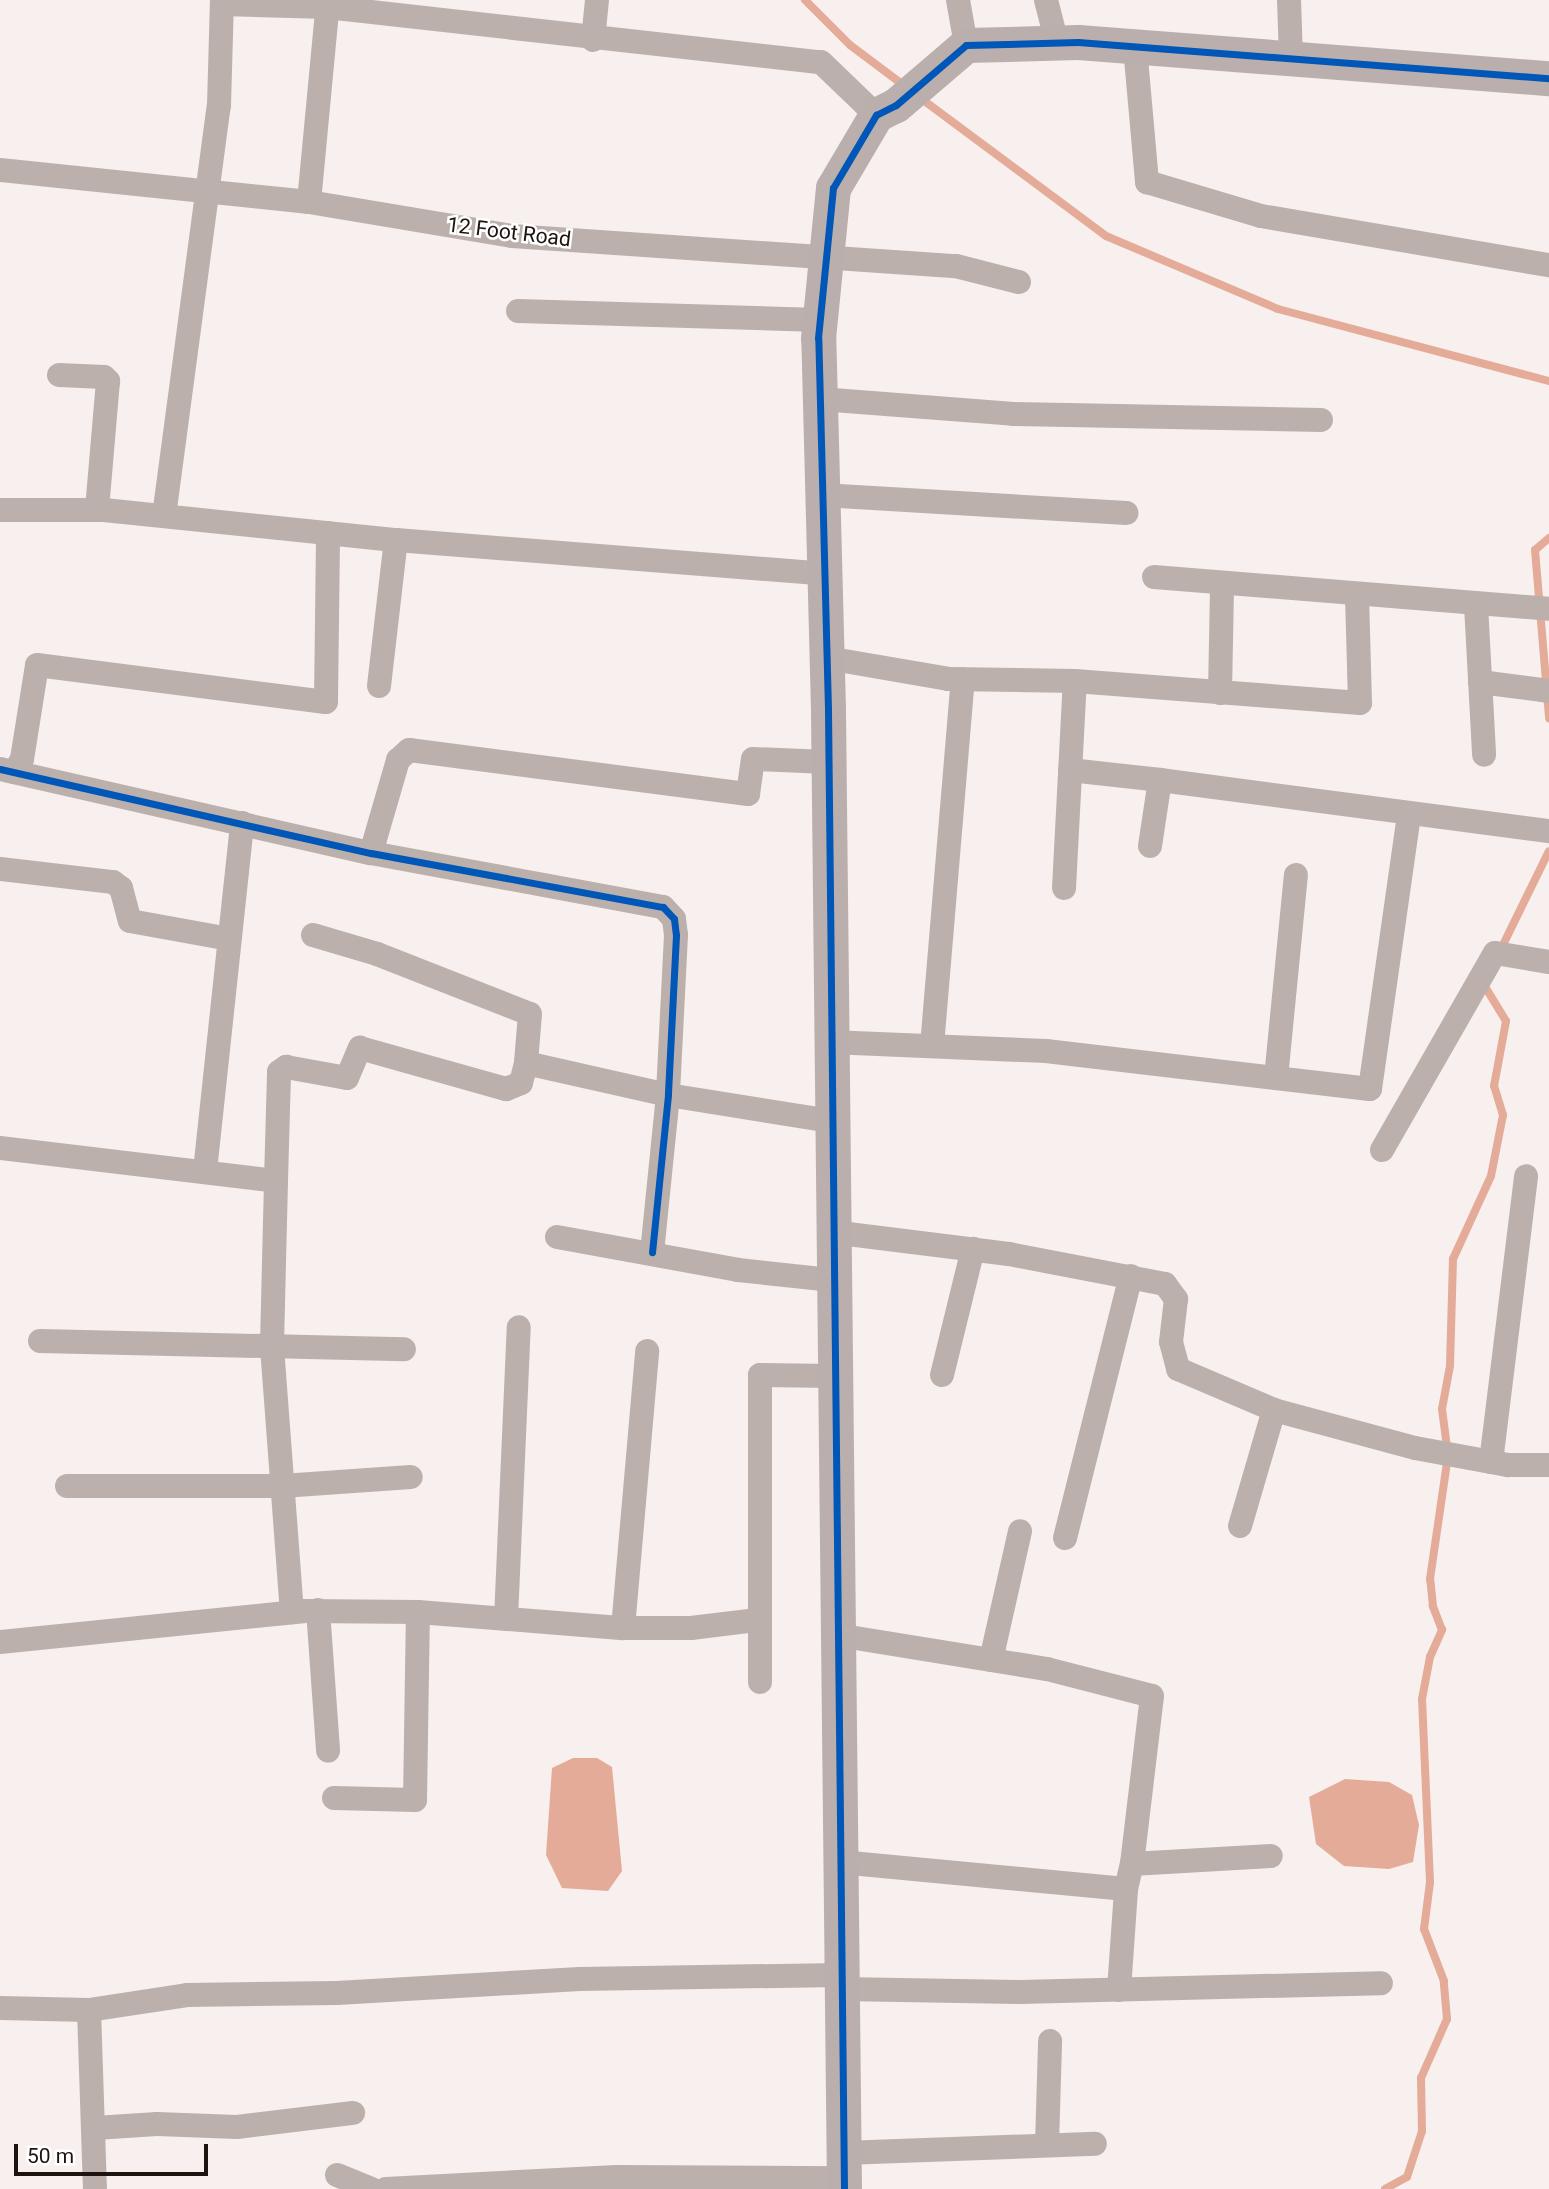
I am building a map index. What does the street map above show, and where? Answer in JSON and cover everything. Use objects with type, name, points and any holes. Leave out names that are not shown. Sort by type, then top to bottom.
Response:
[{"type":"street","points":[[593,40],[597,0]]},
{"type":"street","points":[[958,0],[966,45]]},
{"type":"street","points":[[1046,0],[1057,43]]},
{"type":"street","points":[[1289,0],[1291,58]]},
{"type":"street","points":[[164,516],[219,106],[222,2],[328,4],[593,40],[821,62],[896,101]]},
{"type":"street","points":[[309,202],[328,4]]},
{"type":"street","points":[[844,2173],[830,1121],[827,658],[820,398],[820,320],[833,188],[896,101],[966,45],[1057,43],[1135,47],[1549,78]]},
{"type":"street","points":[[1135,47],[1147,182],[1261,216],[1549,265]]},
{"type":"street","name":"12 Foot Road","points":[[0,170],[209,194],[309,202],[512,236],[826,255],[956,267],[1019,282]]},
{"type":"street","points":[[518,311],[820,320]]},
{"type":"street","points":[[59,375],[108,381],[97,510]]},
{"type":"street","points":[[820,398],[1013,414],[1321,420]]},
{"type":"street","points":[[822,495],[1126,513]]},
{"type":"street","points":[[0,510],[97,510],[396,540],[824,574]]},
{"type":"street","points":[[7,771],[22,759],[37,665],[326,702],[328,533]]},
{"type":"street","points":[[379,686],[396,540]]},
{"type":"street","points":[[1154,577],[1357,597],[1549,609]]},
{"type":"street","points":[[1220,693],[1222,584]]},
{"type":"street","points":[[827,658],[963,679],[1075,681],[1360,703],[1357,597]]},
{"type":"street","points":[[1476,605],[1484,755]]},
{"type":"street","points":[[932,1046],[963,679]]},
{"type":"street","points":[[1064,888],[1075,681]]},
{"type":"street","points":[[1480,682],[1549,691]]},
{"type":"street","points":[[371,853],[398,760],[410,750],[748,793],[753,758],[828,762]]},
{"type":"street","points":[[1070,770],[1549,831]]},
{"type":"street","points":[[7,771],[371,853],[663,907],[674,919],[676,935],[668,1095],[652,1252]]},
{"type":"street","points":[[1150,846],[1160,780]]},
{"type":"street","points":[[830,1042],[1046,1051],[1370,1090],[1409,814]]},
{"type":"street","points":[[205,1171],[242,823]]},
{"type":"street","points":[[0,869],[113,882],[121,888],[130,920],[229,939]]},
{"type":"street","points":[[1276,1078],[1296,875]]},
{"type":"street","points":[[292,1612],[272,1347],[282,1068],[347,1078],[357,1050],[364,1048],[506,1088],[521,1083],[526,1063],[530,1014],[377,954],[313,934]]},
{"type":"street","points":[[1382,1150],[1494,953],[1549,962]]},
{"type":"street","points":[[526,1063],[668,1095],[830,1121]]},
{"type":"street","points":[[0,1148],[276,1181]]},
{"type":"street","points":[[1491,1462],[1527,1176]]},
{"type":"street","points":[[832,1232],[973,1249],[1131,1276],[1174,1290],[1171,1342],[1178,1369],[1274,1410],[1415,1448],[1491,1462],[1549,1465]]},
{"type":"street","points":[[557,1237],[652,1252],[738,1270],[832,1280]]},
{"type":"street","points":[[942,1375],[973,1249]]},
{"type":"street","points":[[1065,1538],[1131,1276]]},
{"type":"street","points":[[506,1619],[519,1327]]},
{"type":"street","points":[[40,1341],[404,1349]]},
{"type":"street","points":[[622,1628],[647,1351]]},
{"type":"street","points":[[760,1682],[756,1619],[760,1376],[833,1376]]},
{"type":"street","points":[[1240,1526],[1274,1410]]},
{"type":"street","points":[[67,1486],[282,1486],[411,1477]]},
{"type":"street","points":[[991,1660],[1020,1531]]},
{"type":"street","points":[[0,1642],[318,1610],[418,1612],[622,1628],[691,1628],[756,1619]]},
{"type":"street","points":[[318,1610],[328,1751]]},
{"type":"street","points":[[334,1798],[415,1800],[418,1612]]},
{"type":"street","points":[[837,1635],[1047,1669],[1152,1696],[1132,1864],[1126,1889],[1119,1990]]},
{"type":"street","points":[[1132,1864],[1271,1856]]},
{"type":"street","points":[[840,1862],[1126,1889]]},
{"type":"street","points":[[0,2008],[89,2010],[187,1995],[337,1993],[580,1979],[841,1982],[1119,1990],[1381,1983]]},
{"type":"street","points":[[89,2010],[95,2189]]},
{"type":"street","points":[[1047,2145],[1050,2042]]},
{"type":"street","points":[[95,2128],[157,2124],[237,2127],[353,2113]]},
{"type":"street","points":[[386,2189],[617,2177],[844,2173],[1047,2145],[1095,2144]]},
{"type":"street","points":[[337,2175],[370,2189]]},
{"type":"shaded area","points":[[573,1758],[597,1758],[612,1767],[622,1871],[608,1891],[562,1888],[546,1855],[552,1768]]},
{"type":"shaded area","points":[[1345,1779],[1389,1782],[1412,1795],[1419,1825],[1413,1862],[1389,1869],[1344,1866],[1316,1844],[1309,1797]]},
{"type":"waterway","points":[[805,0],[850,45],[906,87]]},
{"type":"waterway","points":[[919,97],[1106,236],[1278,309],[1549,381]]},
{"type":"waterway","points":[[1549,538],[1535,550],[1549,718]]},
{"type":"waterway","points":[[1500,951],[1549,851]]},
{"type":"waterway","points":[[1385,2189],[1407,2177],[1422,2131],[1421,2078],[1447,2019],[1444,1981],[1424,1929],[1430,1882],[1422,1699],[1430,1657],[1442,1630],[1433,1606],[1430,1579],[1448,1455],[1442,1409],[1450,1366],[1453,1259],[1491,1176],[1503,1115],[1494,1086],[1506,1021],[1484,985]]},
{"type":"cycle path","points":[[844,2189],[828,709],[818,338],[833,188],[876,115],[896,105],[966,45],[1078,42],[1549,78]]},
{"type":"cycle path","points":[[0,769],[371,853],[663,907],[674,919],[676,935],[668,1095],[652,1252]]}]
